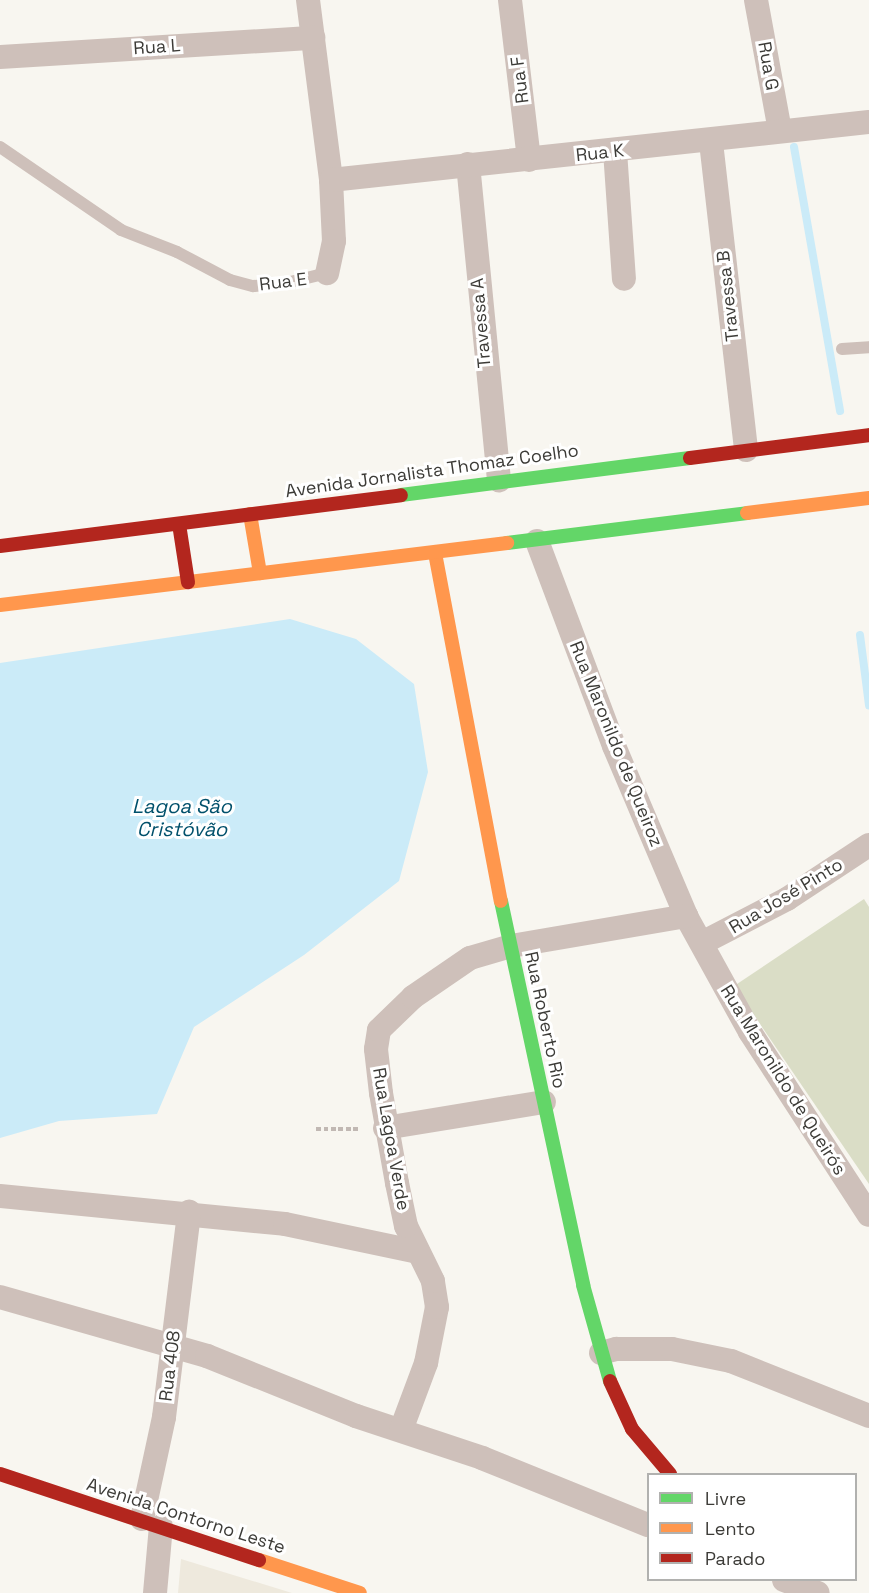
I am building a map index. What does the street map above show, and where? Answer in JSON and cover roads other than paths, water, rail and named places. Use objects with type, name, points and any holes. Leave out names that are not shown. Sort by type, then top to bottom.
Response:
[{"type":"main road","name":"Avenida Jornalista Thomaz Coelho","points":[[0,546],[498,480],[869,435]]},
{"type":"main road","points":[[0,604],[537,541],[869,498]]},
{"type":"main road","points":[[250,514],[260,573]]},
{"type":"main road","points":[[179,524],[188,582]]},
{"type":"main road","name":"Rua Roberto Rio","points":[[435,553],[511,946],[601,1353],[615,1396],[632,1428],[669,1473]]},
{"type":"main road","name":"Avenida Contorno Leste","points":[[0,1474],[152,1522],[360,1593]]},
{"type":"street","name":"Rua E","points":[[308,0],[331,180],[333,250],[327,273]]},
{"type":"street","name":"Rua F","points":[[510,0],[529,159]]},
{"type":"street","name":"Rua G","points":[[756,0],[780,131]]},
{"type":"street","name":"Rua L","points":[[0,57],[313,38]]},
{"type":"street","name":"Rua K","points":[[331,180],[468,164],[711,142],[780,131],[869,122]]},
{"type":"street","name":"Travessa B","points":[[711,142],[746,450]]},
{"type":"street","points":[[615,151],[624,279]]},
{"type":"street","name":"Travessa A","points":[[468,164],[498,480]]},
{"type":"street","name":"Rua Maronildo de Queiroz","points":[[537,541],[614,747],[686,916],[702,943]]},
{"type":"street","name":"Rua José Pinto","points":[[702,943],[787,899],[869,845]]},
{"type":"street","name":"Rua Lagoa Verde","points":[[401,1430],[426,1363],[437,1307],[433,1281],[406,1226],[386,1128],[376,1049],[379,1030],[413,997],[470,958],[511,946],[686,916]]},
{"type":"street","name":"Rua Maronildo de Queirós","points":[[702,943],[777,1077],[869,1215]]},
{"type":"street","points":[[386,1128],[544,1102]]},
{"type":"street","points":[[0,1196],[189,1212],[285,1224],[418,1252]]},
{"type":"street","name":"Rua 408","points":[[155,1593],[152,1522],[189,1212]]},
{"type":"street","points":[[0,1297],[172,1345],[647,1525]]},
{"type":"street","points":[[601,1353],[616,1349],[672,1349],[730,1361],[869,1416]]},
{"type":"street","points":[[787,1581],[818,1593]]},
{"type":"lane","name":"Rua E","points":[[0,147],[121,230],[177,252],[230,280],[253,286],[282,284],[327,273]]},
{"type":"lane","points":[[842,349],[869,347]]},
{"type":"water","name":"Lagoa São Cristóvão","points":[[290,619],[356,639],[414,684],[428,772],[399,881],[304,955],[194,1027],[157,1114],[59,1121],[0,1138],[0,663]]},
{"type":"waterway","points":[[794,147],[840,411]]},
{"type":"waterway","points":[[860,635],[869,705]]}]
